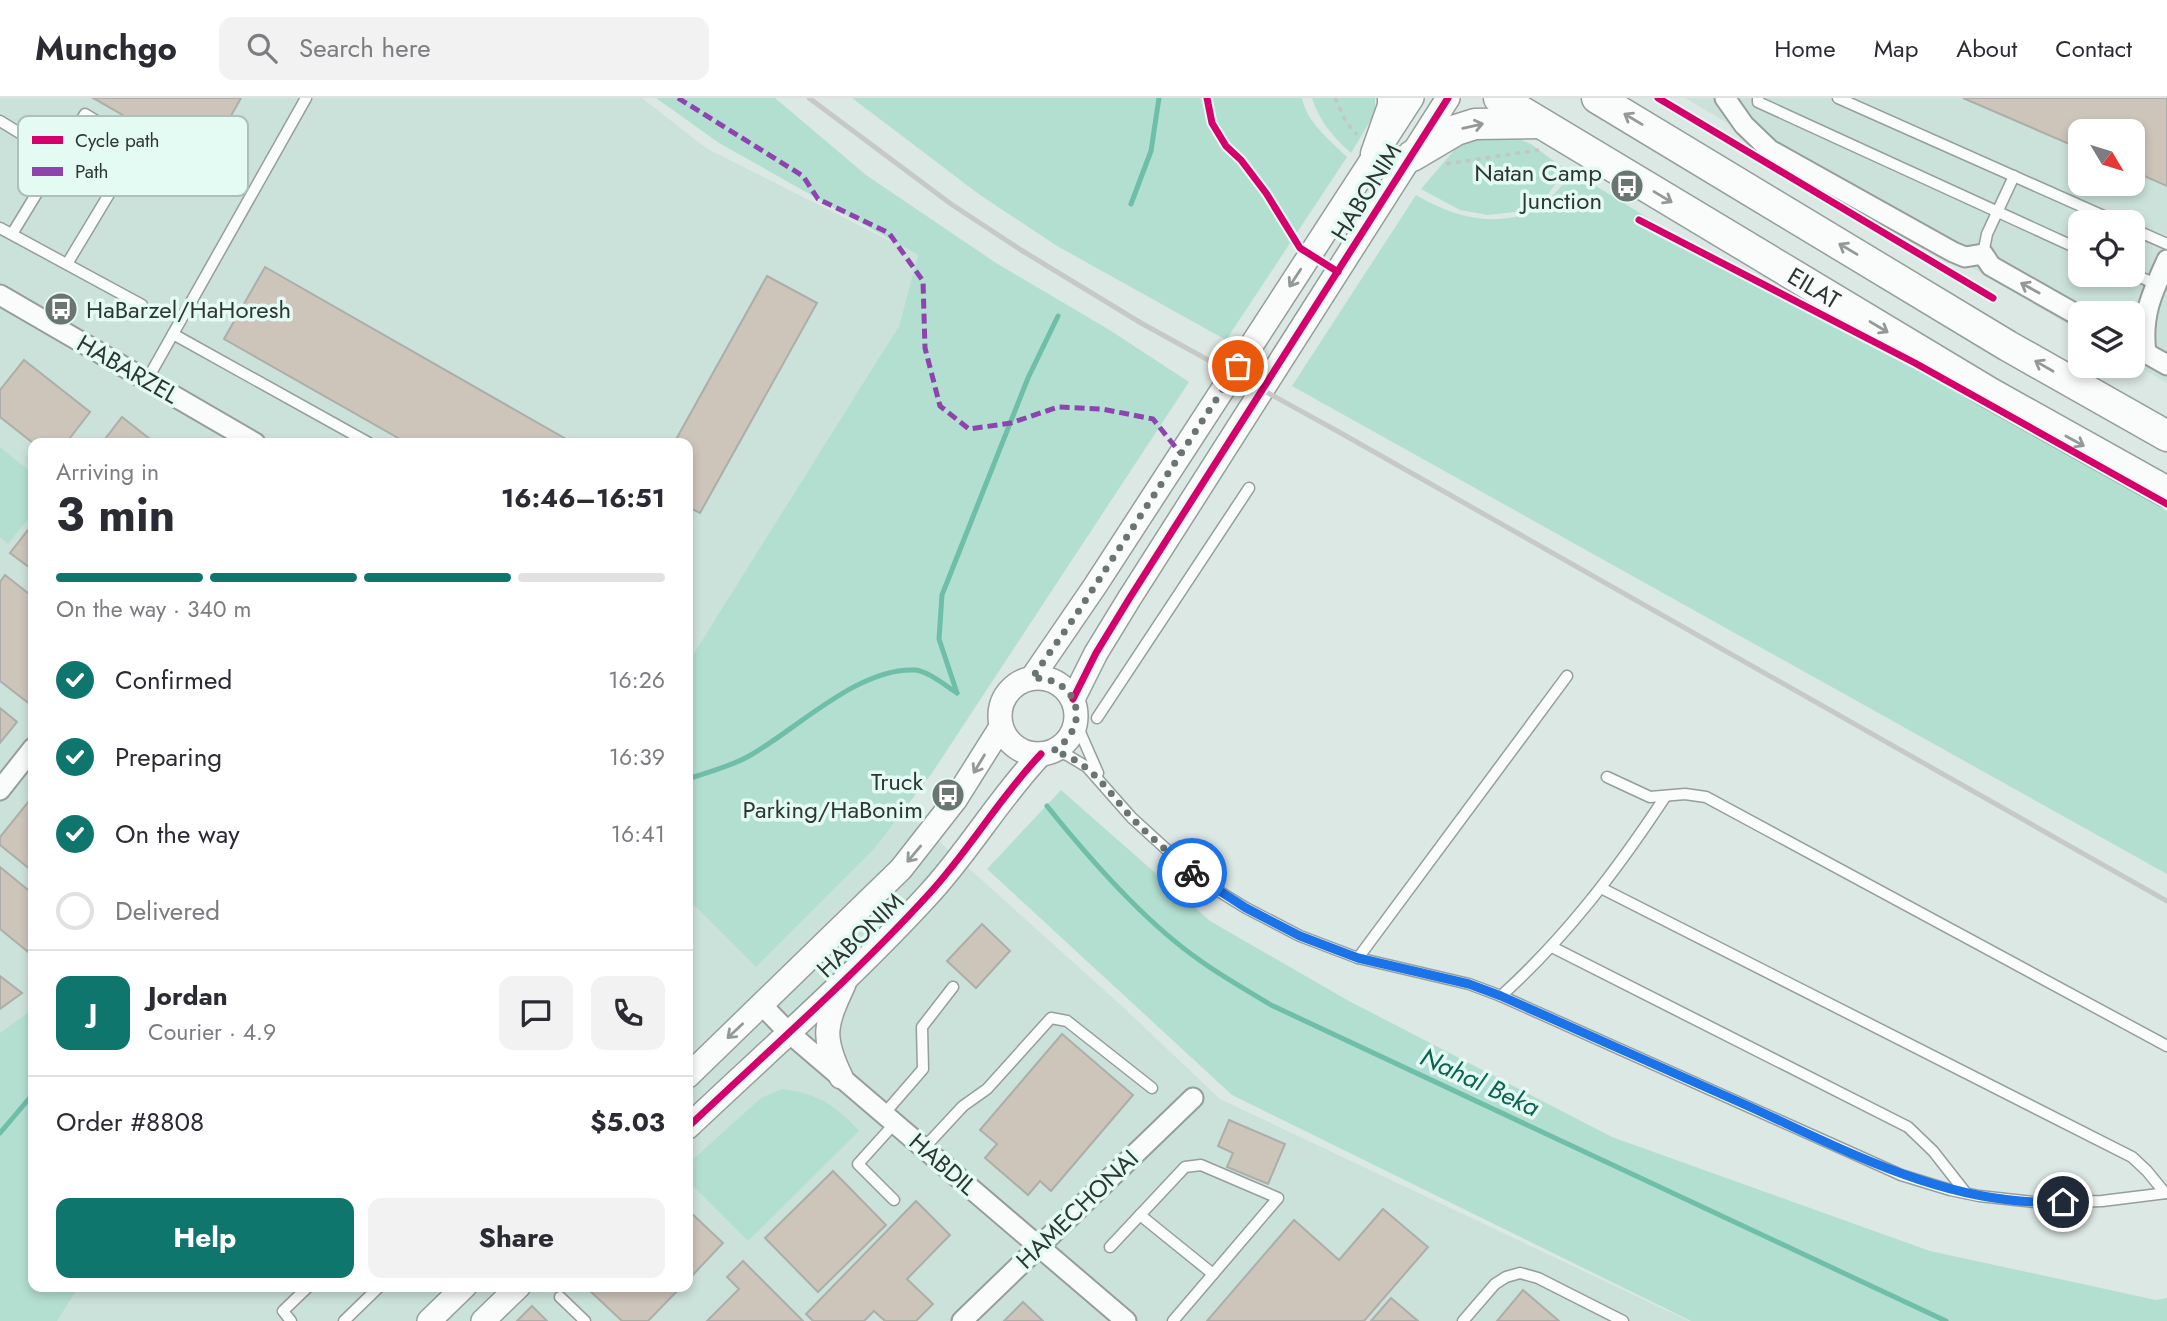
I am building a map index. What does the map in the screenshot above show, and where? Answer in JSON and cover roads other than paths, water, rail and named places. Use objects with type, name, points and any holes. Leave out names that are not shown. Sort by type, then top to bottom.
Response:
[{"type":"main road","points":[[1376,154],[1393,106],[1393,98]]},
{"type":"main road","name":"EILAT","points":[[1499,98],[1978,386],[2167,492]]},
{"type":"main road","name":"EILAT","points":[[1597,98],[2008,346],[2167,436]]},
{"type":"main road","points":[[1412,156],[1456,130],[1475,124],[1540,123]]},
{"type":"street","name":"HABONIM","points":[[1032,678],[1095,586],[1412,98]]},
{"type":"street","name":"HABONIM","points":[[1073,699],[1096,653],[1129,599],[1448,98]]},
{"type":"street","points":[[1725,98],[1744,125],[1770,150],[1952,252],[1965,257],[1983,254],[1991,266],[2068,310]]},
{"type":"street","points":[[2145,315],[2167,260]]},
{"type":"street","name":"HABARZEL","points":[[3,303],[147,380],[247,438]]},
{"type":"street","points":[[2145,352],[2167,365]]},
{"type":"street","points":[[1044,677],[1056,681],[1073,699],[1076,711],[1086,721],[1063,745],[1047,753],[1028,753],[1016,748],[1006,738],[999,714],[1002,701],[1009,690],[1019,682],[1044,677]]},
{"type":"street","name":"HABONIM","points":[[693,1071],[901,870],[955,800],[1001,727]]},
{"type":"street","name":"HABONIM","points":[[693,1122],[929,895],[1019,777],[1047,753]]},
{"type":"street","points":[[0,790],[28,754]]},
{"type":"street","points":[[841,1077],[828,1052],[827,1033],[831,1012],[848,975]]},
{"type":"street","name":"HABDIL","points":[[762,1005],[788,1032],[1126,1321]]},
{"type":"street","name":"HAMECHONAI","points":[[962,1321],[1192,1098]]},
{"type":"street","points":[[429,1321],[459,1292]]},
{"type":"street","points":[[483,1321],[513,1292]]},
{"type":"lane","points":[[147,380],[306,98]]},
{"type":"lane","points":[[1758,98],[1758,102],[2068,244]]},
{"type":"lane","points":[[1838,98],[2090,210]]},
{"type":"lane","points":[[0,121],[18,132]]},
{"type":"lane","points":[[1983,254],[1987,234],[2014,176]]},
{"type":"lane","points":[[12,234],[35,196]]},
{"type":"lane","points":[[67,264],[108,196]]},
{"type":"lane","points":[[0,228],[142,305]]},
{"type":"lane","points":[[2145,234],[2167,244]]},
{"type":"lane","points":[[2145,279],[2156,284]]},
{"type":"lane","points":[[173,334],[360,438]]},
{"type":"lane","points":[[1105,786],[1085,748],[1086,721],[1249,488]]},
{"type":"lane","points":[[1358,958],[1567,676]]},
{"type":"lane","points":[[1047,753],[1078,761],[1105,786],[1132,818],[1199,879],[1246,908],[1300,936],[1358,958],[1469,984],[1501,996],[1901,1175],[1966,1193],[2044,1203],[2166,1193]]},
{"type":"lane","points":[[1607,777],[1644,795],[1665,797],[1685,794],[1706,797],[2167,1045]]},
{"type":"lane","points":[[1501,996],[1552,947],[1601,888],[1665,797]]},
{"type":"lane","points":[[1601,888],[2132,1157],[2166,1193]]},
{"type":"lane","points":[[1552,947],[1908,1128],[1933,1151],[1966,1193]]},
{"type":"lane","points":[[894,1200],[858,1164],[923,1069],[922,1027],[953,987]]},
{"type":"lane","points":[[924,1148],[963,1105],[987,1089],[1051,1018],[1067,1021],[1153,1088]]},
{"type":"lane","points":[[1110,1247],[1185,1167],[1201,1165],[1278,1198],[1173,1321]]},
{"type":"lane","points":[[1140,1215],[1213,1274]]},
{"type":"lane","points":[[1463,1321],[1495,1284],[1520,1273],[1538,1278],[1616,1320]]},
{"type":"lane","points":[[292,1321],[283,1311],[303,1292]]},
{"type":"lane","points":[[344,1321],[374,1292]]},
{"type":"lane","points":[[560,1297],[585,1321]]},
{"type":"waterway","points":[[1131,204],[1151,151],[1159,98]]},
{"type":"waterway","points":[[957,693],[939,639],[942,595],[1028,378],[1058,316]]},
{"type":"waterway","points":[[693,777],[749,756],[850,689],[893,672],[920,671],[957,693]]},
{"type":"waterway","name":"Nahal Beka","points":[[1047,806],[1099,867],[1158,927],[1207,965],[1271,1005],[1946,1321]]},
{"type":"waterway","points":[[0,1133],[28,1100]]},
{"type":"railway","points":[[809,98],[951,204],[1141,323],[1339,432],[2167,901]]},
{"type":"place","name":"Natan Camp Junction","points":[[1627,186]]},
{"type":"place","name":"HaBarzel/HaHoresh","points":[[61,309]]},
{"type":"place","name":"Truck Parking/HaBonim","points":[[948,795]]}]
